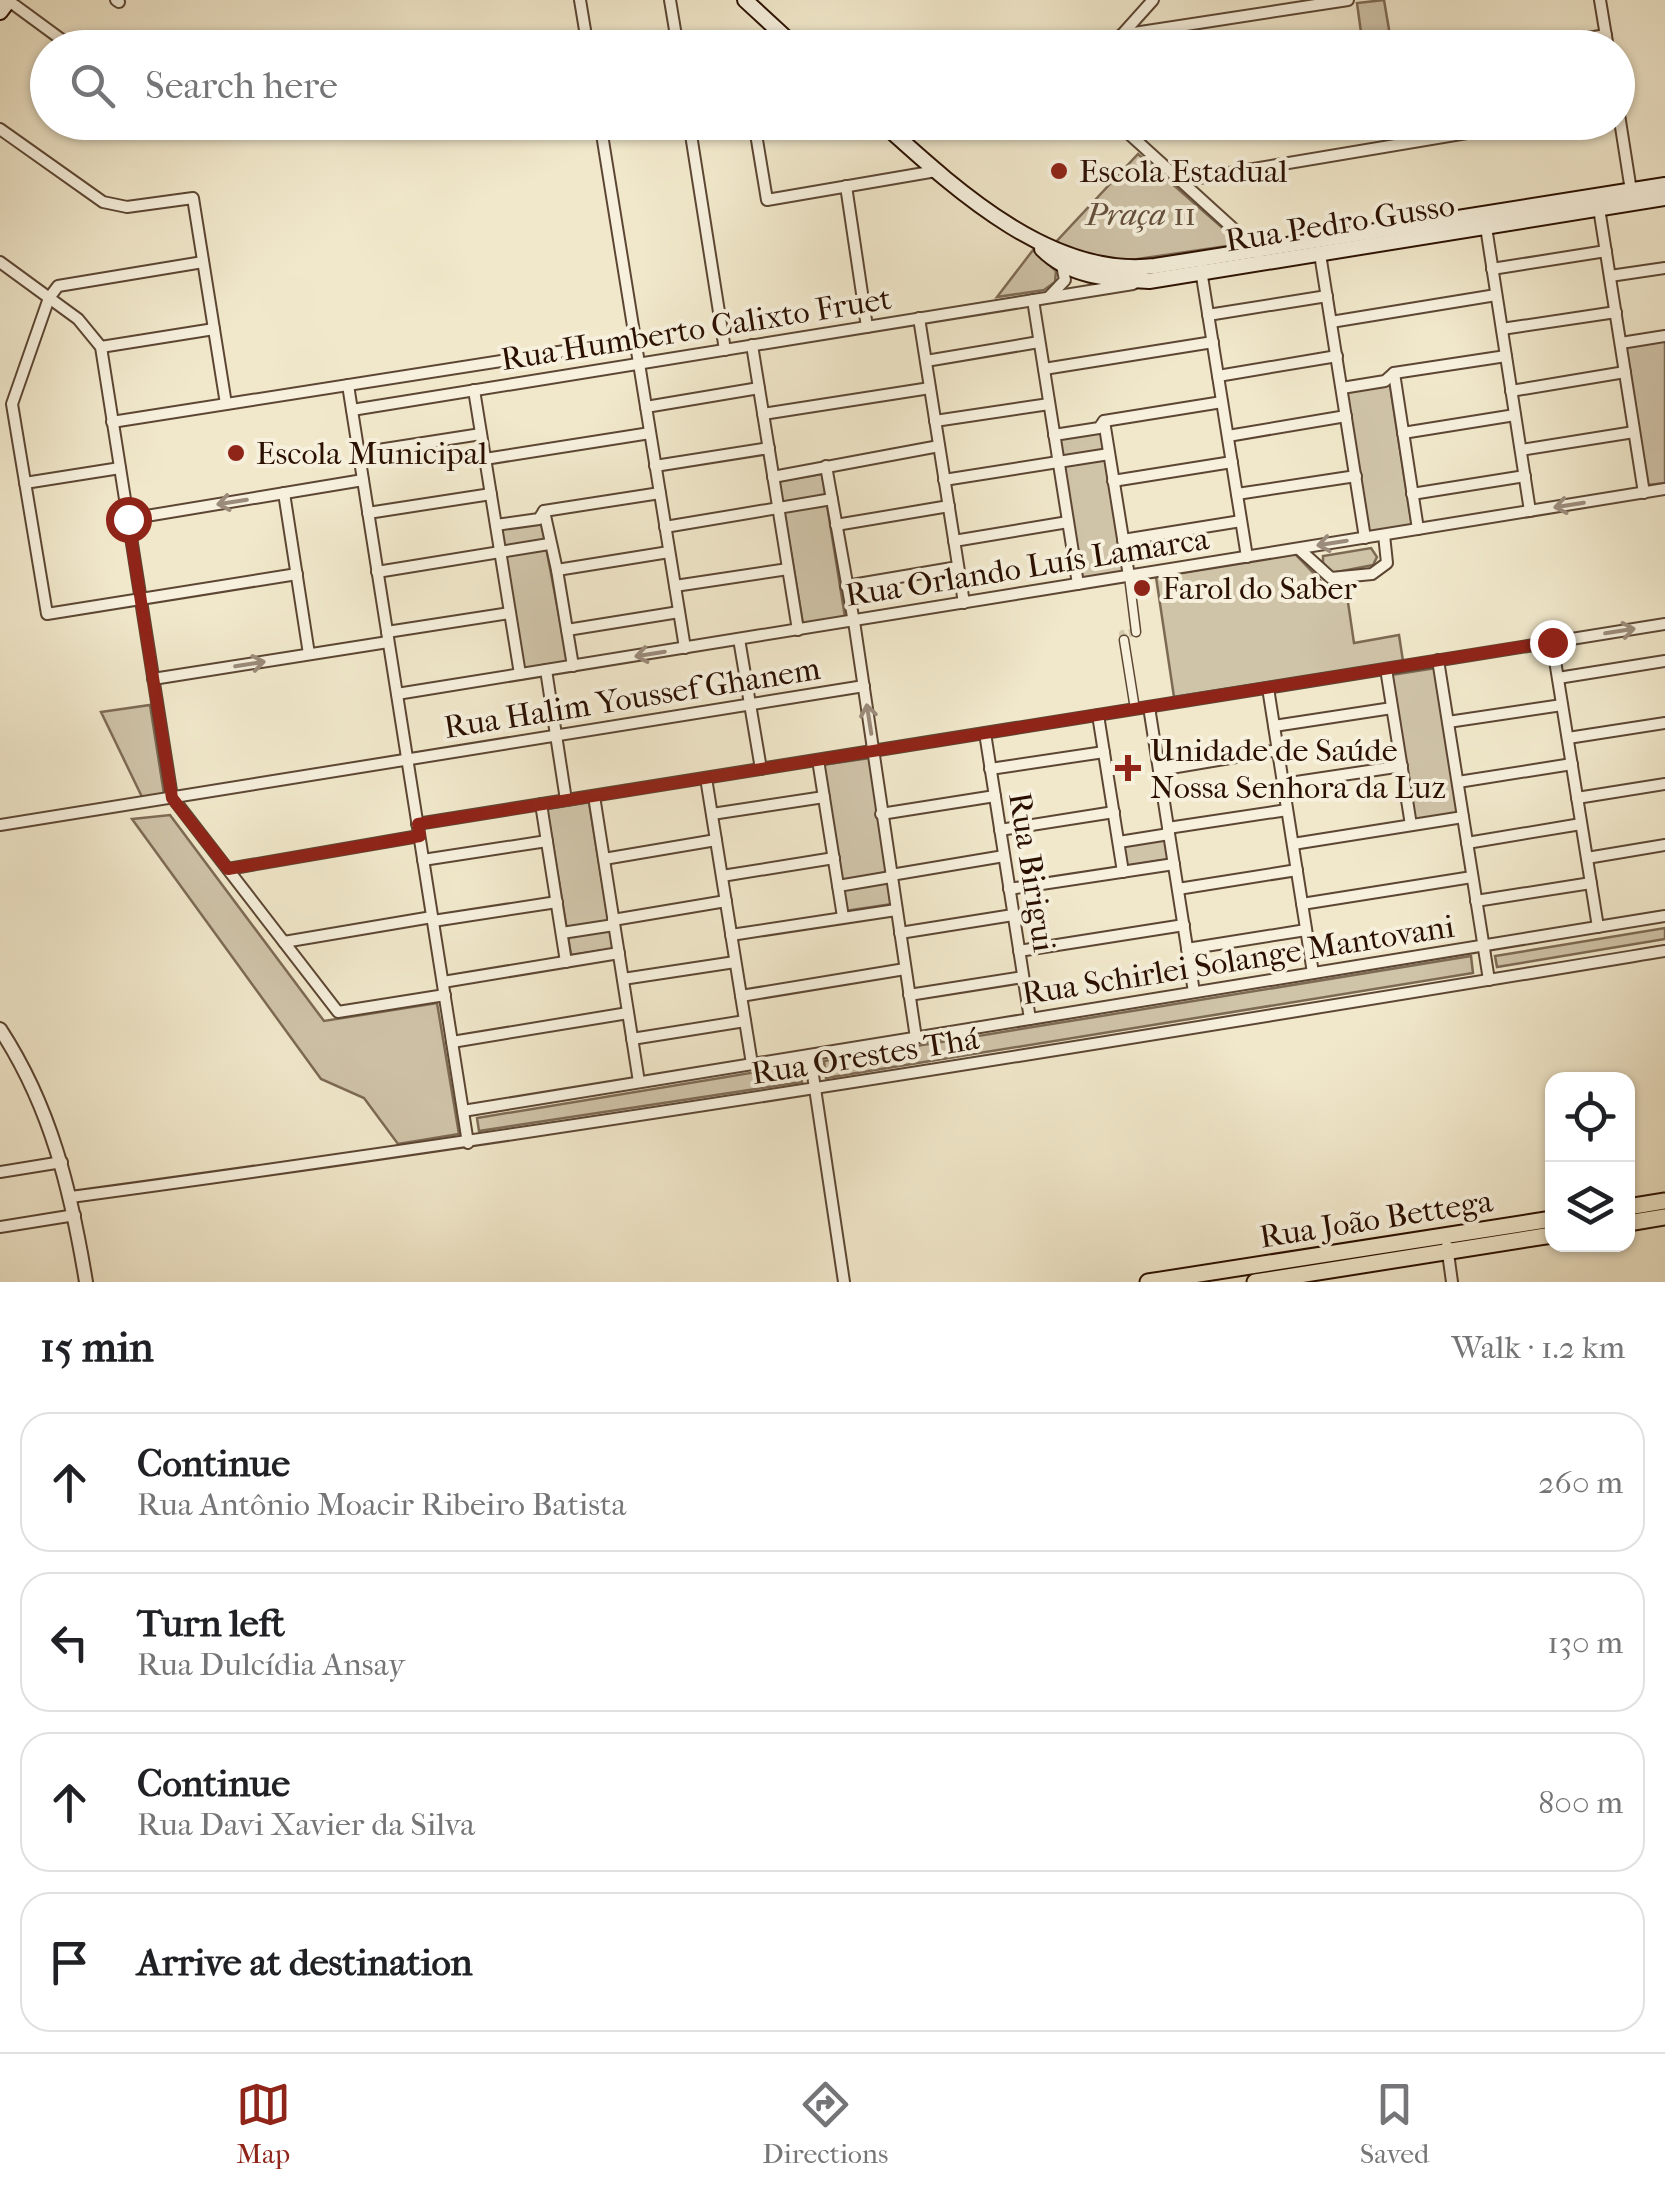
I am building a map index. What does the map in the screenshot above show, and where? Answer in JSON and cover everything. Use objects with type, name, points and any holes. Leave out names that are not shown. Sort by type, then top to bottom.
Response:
[{"type":"main road","points":[[0,12],[9,0]]},
{"type":"main road","points":[[745,0],[778,30]]},
{"type":"main road","name":"Rua Pedro Gusso","points":[[901,140],[936,171],[1062,264],[1096,276],[1149,281],[1201,266],[1260,256],[1632,197],[1665,198]]},
{"type":"main road","name":"Rua Pedro Gusso","points":[[1632,197],[1665,184]]},
{"type":"main road","name":"Rua Pedro Gusso","points":[[1260,256],[1320,254],[1486,227],[1598,202]]},
{"type":"main road","name":"Rua Pedro Gusso","points":[[1035,241],[1081,261],[1112,268],[1201,266]]},
{"type":"main road","points":[[1635,1206],[1665,1201]]},
{"type":"main road","points":[[1635,1222],[1665,1217]]},
{"type":"main road","name":"Rua João Bettega","points":[[1255,1282],[1545,1221]]},
{"type":"main road","name":"Rua João Bettega","points":[[1150,1282],[1446,1244],[1545,1236]]},
{"type":"street","points":[[9,0],[49,30]]},
{"type":"street","points":[[580,0],[585,30]]},
{"type":"street","points":[[670,0],[675,30]]},
{"type":"street","points":[[1126,30],[1153,0]]},
{"type":"street","points":[[1159,30],[1348,0]]},
{"type":"street","points":[[1600,0],[1605,30]]},
{"type":"street","points":[[0,129],[103,202],[127,207],[193,198],[226,404]]},
{"type":"street","points":[[603,140],[685,648]]},
{"type":"street","points":[[693,140],[725,350]]},
{"type":"street","points":[[757,140],[768,200],[936,171]]},
{"type":"street","points":[[1136,140],[1260,256]]},
{"type":"street","points":[[1181,181],[1426,140]]},
{"type":"street","points":[[1623,140],[1632,197]]},
{"type":"street","points":[[846,186],[866,327]]},
{"type":"street","points":[[1598,202],[1644,492]]},
{"type":"street","points":[[1486,227],[1530,511]]},
{"type":"street","points":[[1492,269],[1606,251]]},
{"type":"street","points":[[1320,254],[1366,538]]},
{"type":"street","points":[[0,262],[78,319],[101,347],[172,798],[338,1012],[619,954]]},
{"type":"street","points":[[203,262],[58,286],[49,298],[12,404],[48,614],[296,574]]},
{"type":"street","points":[[1049,298],[1065,280],[1062,264]]},
{"type":"street","points":[[1201,266],[1247,557]]},
{"type":"street","points":[[1610,276],[1665,268]]},
{"type":"street","name":"Rua Humberto Calixto Fruet","points":[[352,410],[1149,281]]},
{"type":"street","points":[[1331,322],[1496,295]]},
{"type":"street","points":[[1208,316],[1327,296]]},
{"type":"street","points":[[1033,300],[1078,584]]},
{"type":"street","points":[[1502,329],[1616,312]]},
{"type":"street","points":[[919,318],[964,603]]},
{"type":"street","points":[[101,347],[214,329]]},
{"type":"street","points":[[1620,343],[1665,336]]},
{"type":"street","points":[[112,422],[635,340]]},
{"type":"street","points":[[926,361],[1040,342]]},
{"type":"street","points":[[1044,369],[1213,342]]},
{"type":"street","points":[[752,345],[798,630]]},
{"type":"street","points":[[1218,376],[1336,356]]},
{"type":"street","points":[[1342,388],[1384,382],[1394,374],[1506,356]]},
{"type":"street","points":[[1511,390],[1625,372]]},
{"type":"street","points":[[1394,374],[1418,529]]},
{"type":"street","points":[[348,385],[468,1143]]},
{"type":"street","points":[[646,407],[759,388]]},
{"type":"street","points":[[763,414],[930,388]]},
{"type":"street","points":[[474,390],[520,674]]},
{"type":"street","points":[[0,395],[12,404]]},
{"type":"street","points":[[1054,435],[1099,428],[1104,422],[1222,402]]},
{"type":"street","points":[[935,421],[1049,404]]},
{"type":"street","points":[[1403,433],[1515,415]]},
{"type":"street","points":[[1228,436],[1346,416]]},
{"type":"street","points":[[1104,422],[1136,632]]},
{"type":"street","points":[[1520,450],[1634,432]]},
{"type":"street","points":[[486,458],[650,433]]},
{"type":"street","points":[[358,453],[482,434]]},
{"type":"street","points":[[773,478],[939,446]]},
{"type":"street","points":[[656,466],[769,448]]},
{"type":"street","points":[[944,480],[1109,454]]},
{"type":"street","points":[[1114,482],[1232,462]]},
{"type":"street","points":[[826,466],[874,745],[916,1038]]},
{"type":"street","points":[[25,483],[120,468]]},
{"type":"street","points":[[1237,494],[1356,476]]},
{"type":"street","points":[[1412,494],[1524,476]]},
{"type":"street","points":[[128,519],[363,480]]},
{"type":"street","name":"Rua Orlando Luís Lamarca","points":[[397,694],[1665,489]]},
{"type":"street","points":[[284,493],[310,654]]},
{"type":"street","points":[[368,513],[491,494]]},
{"type":"street","points":[[496,526],[539,518],[544,511],[660,494]]},
{"type":"street","points":[[665,527],[832,498]]},
{"type":"street","points":[[836,525],[948,506]]},
{"type":"street","points":[[544,511],[573,666]]},
{"type":"street","points":[[1123,540],[1241,521]]},
{"type":"street","points":[[954,541],[1068,522]]},
{"type":"street","points":[[1298,548],[1331,578],[1372,574],[1387,563],[1384,535]]},
{"type":"street","points":[[377,572],[549,544]]},
{"type":"street","points":[[557,570],[670,552]]},
{"type":"street","points":[[846,586],[958,567]]},
{"type":"street","points":[[675,586],[788,568]]},
{"type":"street","points":[[567,630],[679,612]]},
{"type":"street","points":[[153,679],[310,654],[510,613]]},
{"type":"street","points":[[228,869],[541,804],[1665,625]]},
{"type":"street","points":[[740,639],[760,769]]},
{"type":"street","points":[[1124,640],[1135,709]]},
{"type":"street","points":[[1552,642],[1598,927]]},
{"type":"street","points":[[1438,660],[1488,980]]},
{"type":"street","points":[[1558,678],[1665,661]]},
{"type":"street","points":[[1386,669],[1411,825]]},
{"type":"street","points":[[546,670],[566,800]]},
{"type":"street","name":"Rua Halim Youssef Ghanem","points":[[0,825],[864,686]]},
{"type":"street","points":[[1268,688],[1313,973]]},
{"type":"street","points":[[1448,722],[1562,705]]},
{"type":"street","points":[[1149,707],[1194,992]]},
{"type":"street","points":[[1274,726],[1392,708]]},
{"type":"street","points":[[1098,715],[1123,872]]},
{"type":"street","points":[[1568,738],[1665,723]]},
{"type":"street","name":"Rua Birigui","points":[[984,733],[1030,1019]]},
{"type":"street","points":[[1159,770],[1278,750]]},
{"type":"street","points":[[990,769],[1104,752]]},
{"type":"street","points":[[818,760],[843,917]]},
{"type":"street","points":[[1458,782],[1572,764]]},
{"type":"street","points":[[1283,784],[1402,766]]},
{"type":"street","points":[[706,778],[752,1064]]},
{"type":"street","points":[[1577,798],[1665,784]]},
{"type":"street","points":[[594,796],[640,1082]]},
{"type":"street","points":[[881,814],[995,796]]},
{"type":"street","points":[[712,814],[824,797]]},
{"type":"street","points":[[541,804],[566,962]]},
{"type":"street","points":[[1119,842],[1287,810]]},
{"type":"street","points":[[1000,830],[1114,812]]},
{"type":"street","points":[[1292,844],[1463,817]]},
{"type":"street","points":[[1467,843],[1582,824]]},
{"type":"street","points":[[604,859],[716,840]]},
{"type":"street","points":[[423,860],[547,841]]},
{"type":"street","points":[[1587,858],[1665,845]]},
{"type":"street","points":[[838,886],[1004,856]]},
{"type":"street","points":[[722,876],[834,858]]},
{"type":"street","points":[[1010,889],[1174,864]]},
{"type":"street","points":[[1178,889],[1297,870]]},
{"type":"street","points":[[1302,904],[1472,877]]},
{"type":"street","points":[[1476,902],[1591,884]]},
{"type":"street","points":[[562,933],[726,901]]},
{"type":"street","points":[[284,942],[557,902]]},
{"type":"street","points":[[731,935],[896,910]]},
{"type":"street","points":[[900,934],[1014,915]]},
{"type":"street","name":"Rua Schirlei Solange Mantovani","points":[[463,1111],[1665,916]]},
{"type":"street","points":[[1019,950],[1184,924]]},
{"type":"street","points":[[1188,949],[1306,930]]},
{"type":"street","name":"Rua Orestes Thá","points":[[71,1197],[468,1143],[815,1090],[1665,952]]},
{"type":"street","points":[[623,979],[736,962]]},
{"type":"street","points":[[741,996],[905,969]]},
{"type":"street","points":[[909,994],[1023,977]]},
{"type":"street","points":[[452,1042],[628,1013]]},
{"type":"street","points":[[632,1039],[745,1021]]},
{"type":"street","points":[[0,1028],[37,1096],[62,1162],[86,1282]]},
{"type":"street","points":[[810,1055],[844,1282]]},
{"type":"street","points":[[0,1172],[62,1162]]},
{"type":"street","points":[[0,1227],[75,1215]]},
{"type":"street","points":[[1446,1244],[1452,1282]]},
{"type":"green space","points":[[1384,0],[1389,30],[1361,30],[1357,3]]},
{"type":"green space","name":"Praça 11","points":[[1138,154],[1241,244],[1124,261],[1098,258],[1055,243]]},
{"type":"green space","points":[[1033,250],[1056,271],[1055,282],[1044,290],[997,297]]},
{"type":"green space","points":[[1665,340],[1665,483],[1648,485],[1624,347]]},
{"type":"green space","points":[[1390,385],[1412,526],[1369,533],[1347,392]]},
{"type":"green space","points":[[1102,432],[1124,572],[1081,579],[1058,438]]},
{"type":"green space","points":[[822,474],[845,617],[803,624],[779,481]]},
{"type":"green space","points":[[541,521],[568,663],[524,669],[501,528]]},
{"type":"green space","points":[[1371,548],[1377,557],[1373,565],[1332,573],[1323,567],[1323,556]]},
{"type":"green space","points":[[1295,554],[1325,585],[1345,582],[1354,643],[1399,635],[1403,661],[1174,697],[1156,577]]},
{"type":"green space","points":[[1436,668],[1458,814],[1413,821],[1391,675]]},
{"type":"green space","points":[[150,705],[164,794],[142,797],[101,712]]},
{"type":"green space","points":[[870,758],[892,904],[845,911],[822,765]]},
{"type":"green space","points":[[589,802],[613,949],[571,955],[547,809]]},
{"type":"green space","points":[[170,815],[324,1021],[437,1003],[459,1134],[398,1144],[364,1098],[321,1079],[132,819]]},
{"type":"green space","points":[[1167,839],[1170,859],[1126,866],[1123,846]]},
{"type":"green space","points":[[1665,928],[1665,939],[1497,967],[1495,956]]},
{"type":"green space","points":[[1471,956],[1473,973],[826,1078],[824,1061]]},
{"type":"green space","points":[[799,1065],[802,1082],[479,1131],[477,1118]]},
{"type":"tunnel","points":[[1124,640],[1123,634],[1136,632]]},
{"type":"place","name":"Escola Estadual","points":[[1059,171]]},
{"type":"place","name":"Escola Municipal","points":[[236,453]]},
{"type":"place","name":"Farol do Saber","points":[[1142,588]]},
{"type":"place","name":"Unidade de Saúde Nossa Senhora da Luz","points":[[1128,768]]},
{"type":"route","points":[[128,519],[172,798],[228,869],[420,836],[418,824],[1552,642]]}]
